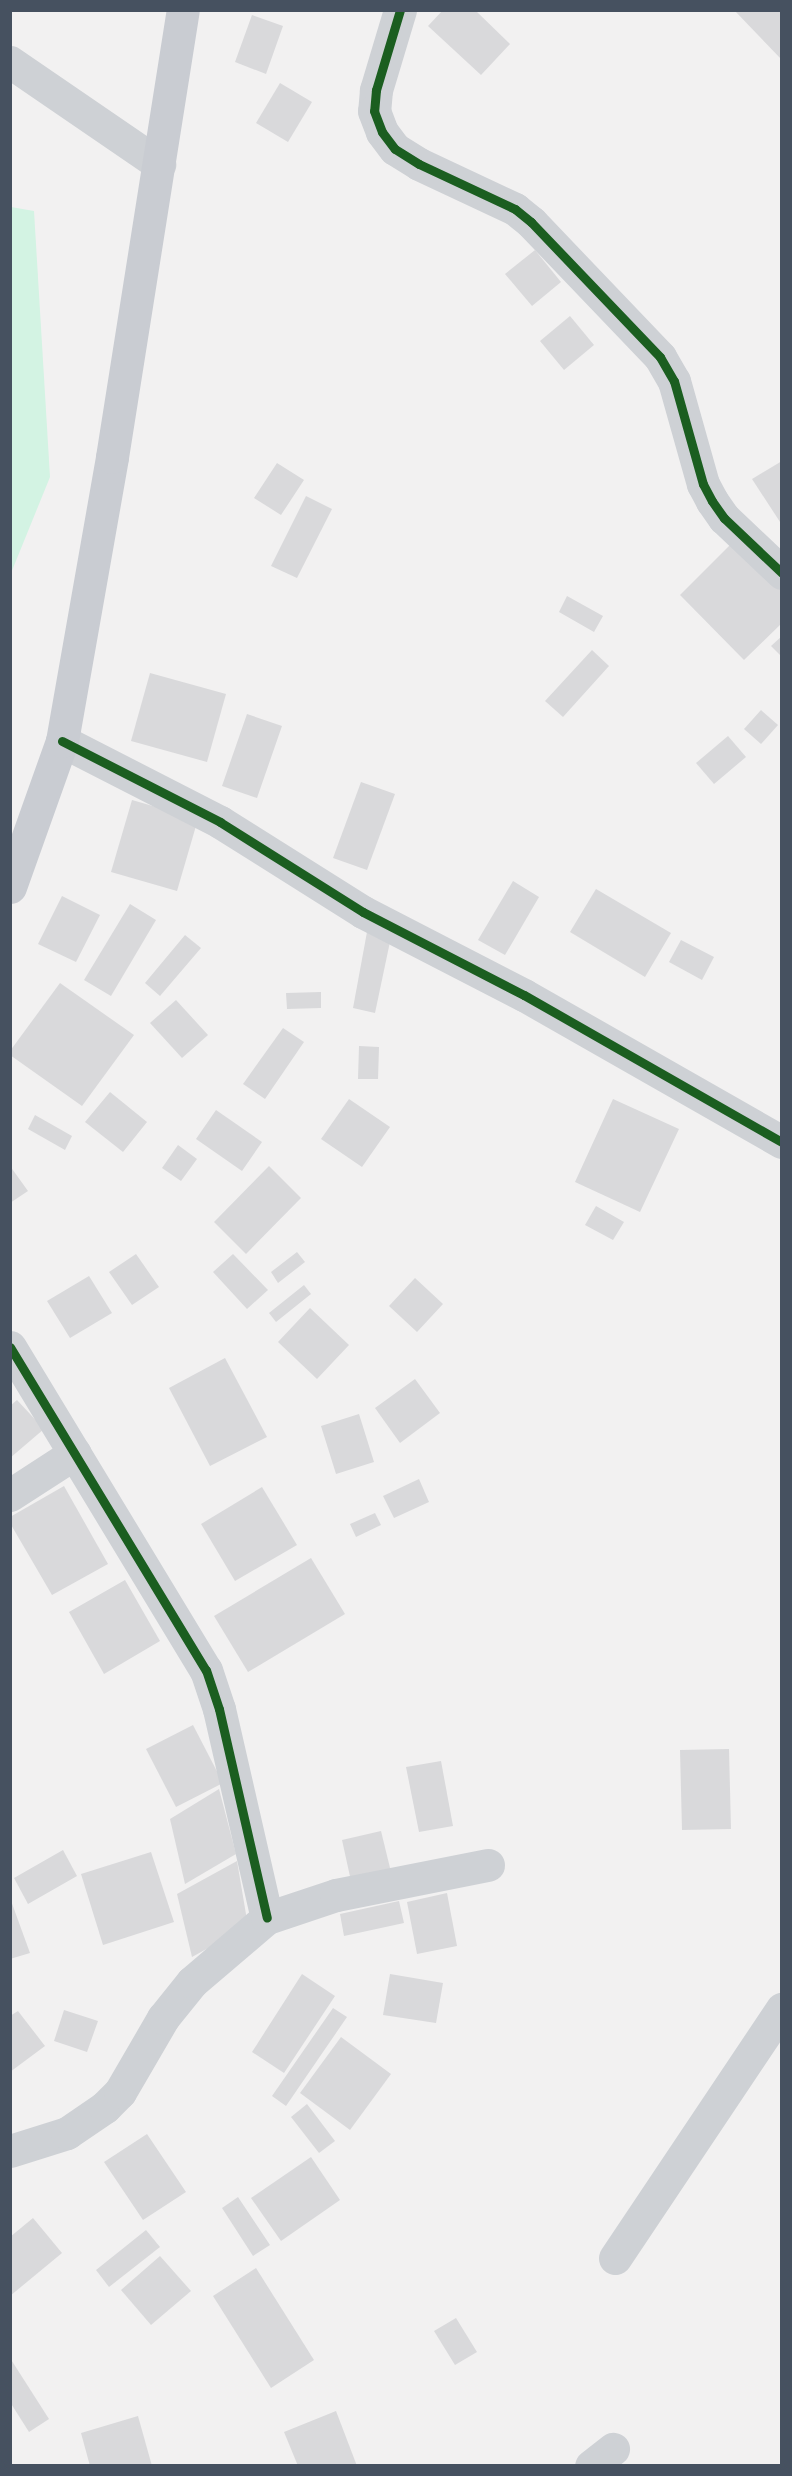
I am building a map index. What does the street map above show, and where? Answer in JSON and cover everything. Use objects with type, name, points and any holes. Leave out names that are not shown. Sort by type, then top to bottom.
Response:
[{"type":"main road","points":[[10,887],[62,741],[112,457],[183,10]]},
{"type":"street","points":[[400,10],[376,90],[374,111],[382,132],[395,149],[419,164],[515,209],[531,222],[660,357],[674,381],[703,484],[712,501],[724,518],[782,573]]},
{"type":"street","points":[[10,62],[159,164]]},
{"type":"street","points":[[62,741],[220,822],[363,912],[524,995],[782,1142]]},
{"type":"street","points":[[10,1347],[206,1670],[219,1709],[267,1918]]},
{"type":"street","points":[[10,1495],[75,1453]]},
{"type":"street","points":[[10,2151],[67,2133],[105,2107],[120,2092],[163,2018],[192,1982],[267,1918],[336,1895],[488,1865]]},
{"type":"street","points":[[615,2258],[780,2015]]},
{"type":"green space","points":[[11,207],[34,211],[50,477],[11,573]]},
{"type":"building","points":[[443,10],[475,10],[510,44],[481,75],[428,26]]},
{"type":"building","points":[[734,10],[782,10],[782,60]]},
{"type":"building","points":[[252,15],[283,26],[266,74],[235,62]]},
{"type":"building","points":[[280,83],[312,102],[288,142],[256,123]]},
{"type":"building","points":[[535,250],[561,282],[532,306],[505,274]]},
{"type":"building","points":[[570,316],[594,345],[564,370],[540,341]]},
{"type":"building","points":[[782,461],[782,525],[752,479]]},
{"type":"building","points":[[277,463],[304,480],[281,515],[254,498]]},
{"type":"building","points":[[306,496],[332,509],[297,578],[271,566]]},
{"type":"building","points":[[734,541],[782,590],[782,623],[744,660],[680,595]]},
{"type":"building","points":[[567,596],[603,616],[594,632],[559,612]]},
{"type":"building","points":[[782,636],[782,657],[771,646]]},
{"type":"building","points":[[592,650],[609,666],[563,717],[545,701]]},
{"type":"building","points":[[150,673],[226,694],[207,762],[131,741]]},
{"type":"building","points":[[761,710],[778,725],[761,744],[744,729]]},
{"type":"building","points":[[247,714],[282,726],[257,798],[222,786]]},
{"type":"building","points":[[728,736],[746,757],[714,784],[696,763]]},
{"type":"building","points":[[361,782],[395,794],[367,870],[333,858]]},
{"type":"building","points":[[132,800],[198,819],[177,891],[111,872]]},
{"type":"building","points":[[513,881],[539,897],[505,955],[478,940]]},
{"type":"building","points":[[596,889],[671,933],[645,977],[570,932]]},
{"type":"building","points":[[62,896],[100,915],[76,962],[38,944]]},
{"type":"building","points":[[130,904],[156,920],[111,996],[84,980]]},
{"type":"building","points":[[367,932],[391,937],[375,1013],[353,1008]]},
{"type":"building","points":[[185,935],[201,948],[160,996],[145,983]]},
{"type":"building","points":[[681,940],[714,957],[702,980],[669,962]]},
{"type":"building","points":[[60,983],[134,1035],[82,1106],[10,1055],[10,1051]]},
{"type":"building","points":[[321,992],[321,1008],[287,1009],[286,993]]},
{"type":"building","points":[[176,1000],[208,1035],[182,1058],[150,1023]]},
{"type":"building","points":[[283,1028],[304,1042],[265,1099],[243,1084]]},
{"type":"building","points":[[359,1046],[379,1047],[378,1079],[358,1079]]},
{"type":"building","points":[[110,1092],[147,1122],[123,1152],[85,1122]]},
{"type":"building","points":[[349,1099],[390,1127],[362,1167],[321,1139]]},
{"type":"building","points":[[613,1099],[679,1129],[640,1212],[575,1182]]},
{"type":"building","points":[[216,1110],[262,1142],[242,1171],[196,1139]]},
{"type":"building","points":[[35,1115],[72,1136],[65,1150],[28,1129]]},
{"type":"building","points":[[178,1145],[197,1159],[181,1181],[162,1168]]},
{"type":"building","points":[[10,1166],[28,1191],[10,1203]]},
{"type":"building","points":[[269,1166],[301,1198],[246,1254],[214,1222]]},
{"type":"building","points":[[596,1206],[624,1222],[613,1240],[585,1225]]},
{"type":"building","points":[[297,1252],[305,1262],[278,1283],[271,1272]]},
{"type":"building","points":[[136,1254],[159,1287],[132,1305],[109,1272]]},
{"type":"building","points":[[233,1254],[268,1290],[247,1309],[213,1272]]},
{"type":"building","points":[[89,1276],[112,1313],[70,1338],[47,1301]]},
{"type":"building","points":[[415,1278],[443,1304],[417,1332],[389,1306]]},
{"type":"building","points":[[304,1285],[311,1294],[276,1322],[269,1313]]},
{"type":"building","points":[[310,1308],[349,1345],[317,1379],[278,1342]]},
{"type":"building","points":[[225,1358],[267,1437],[210,1466],[169,1388]]},
{"type":"building","points":[[415,1379],[440,1413],[400,1443],[375,1408]]},
{"type":"building","points":[[17,1400],[44,1429],[10,1458],[10,1406]]},
{"type":"building","points":[[359,1414],[374,1462],[336,1474],[321,1426]]},
{"type":"building","points":[[419,1479],[429,1502],[394,1518],[383,1496]]},
{"type":"building","points":[[64,1486],[108,1564],[52,1595],[10,1523],[10,1517]]},
{"type":"building","points":[[262,1487],[297,1545],[235,1581],[201,1524]]},
{"type":"building","points":[[375,1513],[381,1525],[356,1537],[350,1524]]},
{"type":"building","points":[[311,1558],[345,1614],[248,1672],[214,1616]]},
{"type":"building","points":[[125,1580],[160,1641],[104,1674],[69,1612]]},
{"type":"building","points":[[193,1725],[223,1783],[176,1807],[146,1749]]},
{"type":"building","points":[[729,1749],[731,1829],[682,1830],[680,1750]]},
{"type":"building","points":[[441,1761],[453,1826],[419,1832],[406,1767]]},
{"type":"building","points":[[219,1789],[236,1854],[185,1884],[170,1819]]},
{"type":"building","points":[[381,1831],[391,1872],[351,1881],[342,1840]]},
{"type":"building","points":[[63,1850],[77,1876],[28,1904],[14,1878]]},
{"type":"building","points":[[151,1852],[174,1922],[103,1945],[81,1874]]},
{"type":"building","points":[[237,1861],[248,1926],[192,1957],[177,1894]]},
{"type":"building","points":[[447,1893],[457,1946],[417,1954],[407,1902]]},
{"type":"building","points":[[10,1898],[30,1953],[10,1959]]},
{"type":"building","points":[[399,1901],[404,1923],[344,1936],[340,1914]]},
{"type":"building","points":[[302,1974],[335,1996],[284,2073],[252,2052]]},
{"type":"building","points":[[390,1974],[443,1983],[436,2023],[383,2015]]},
{"type":"building","points":[[333,2008],[347,2017],[286,2106],[272,2096]]},
{"type":"building","points":[[64,2010],[98,2021],[87,2052],[54,2041]]},
{"type":"building","points":[[18,2011],[45,2046],[10,2072],[10,2016]]},
{"type":"building","points":[[341,2037],[391,2074],[350,2130],[300,2093]]},
{"type":"building","points":[[307,2104],[335,2141],[319,2153],[291,2117]]},
{"type":"building","points":[[147,2134],[186,2192],[143,2220],[104,2162]]},
{"type":"building","points":[[311,2157],[340,2200],[281,2241],[251,2198]]},
{"type":"building","points":[[238,2197],[270,2245],[253,2256],[222,2208]]},
{"type":"building","points":[[33,2218],[62,2253],[10,2296],[10,2237]]},
{"type":"building","points":[[146,2230],[160,2247],[109,2287],[96,2270]]},
{"type":"building","points":[[160,2256],[191,2291],[151,2325],[121,2290]]},
{"type":"building","points":[[256,2268],[314,2360],[271,2388],[213,2296]]},
{"type":"building","points":[[456,2318],[477,2352],[455,2365],[434,2331]]},
{"type":"building","points":[[10,2358],[49,2419],[29,2432],[10,2402]]},
{"type":"building","points":[[336,2411],[357,2466],[298,2466],[284,2432]]},
{"type":"building","points":[[138,2416],[152,2466],[90,2466],[81,2433]]},
{"type":"cycle path","points":[[400,10],[376,90],[374,111],[382,132],[395,149],[419,164],[515,209],[531,222],[660,357],[674,381],[703,484],[712,501],[724,518],[782,573]]},
{"type":"cycle path","points":[[62,741],[220,822],[363,912],[524,995],[782,1142]]},
{"type":"cycle path","points":[[10,1347],[206,1670],[219,1709],[267,1918]]}]
